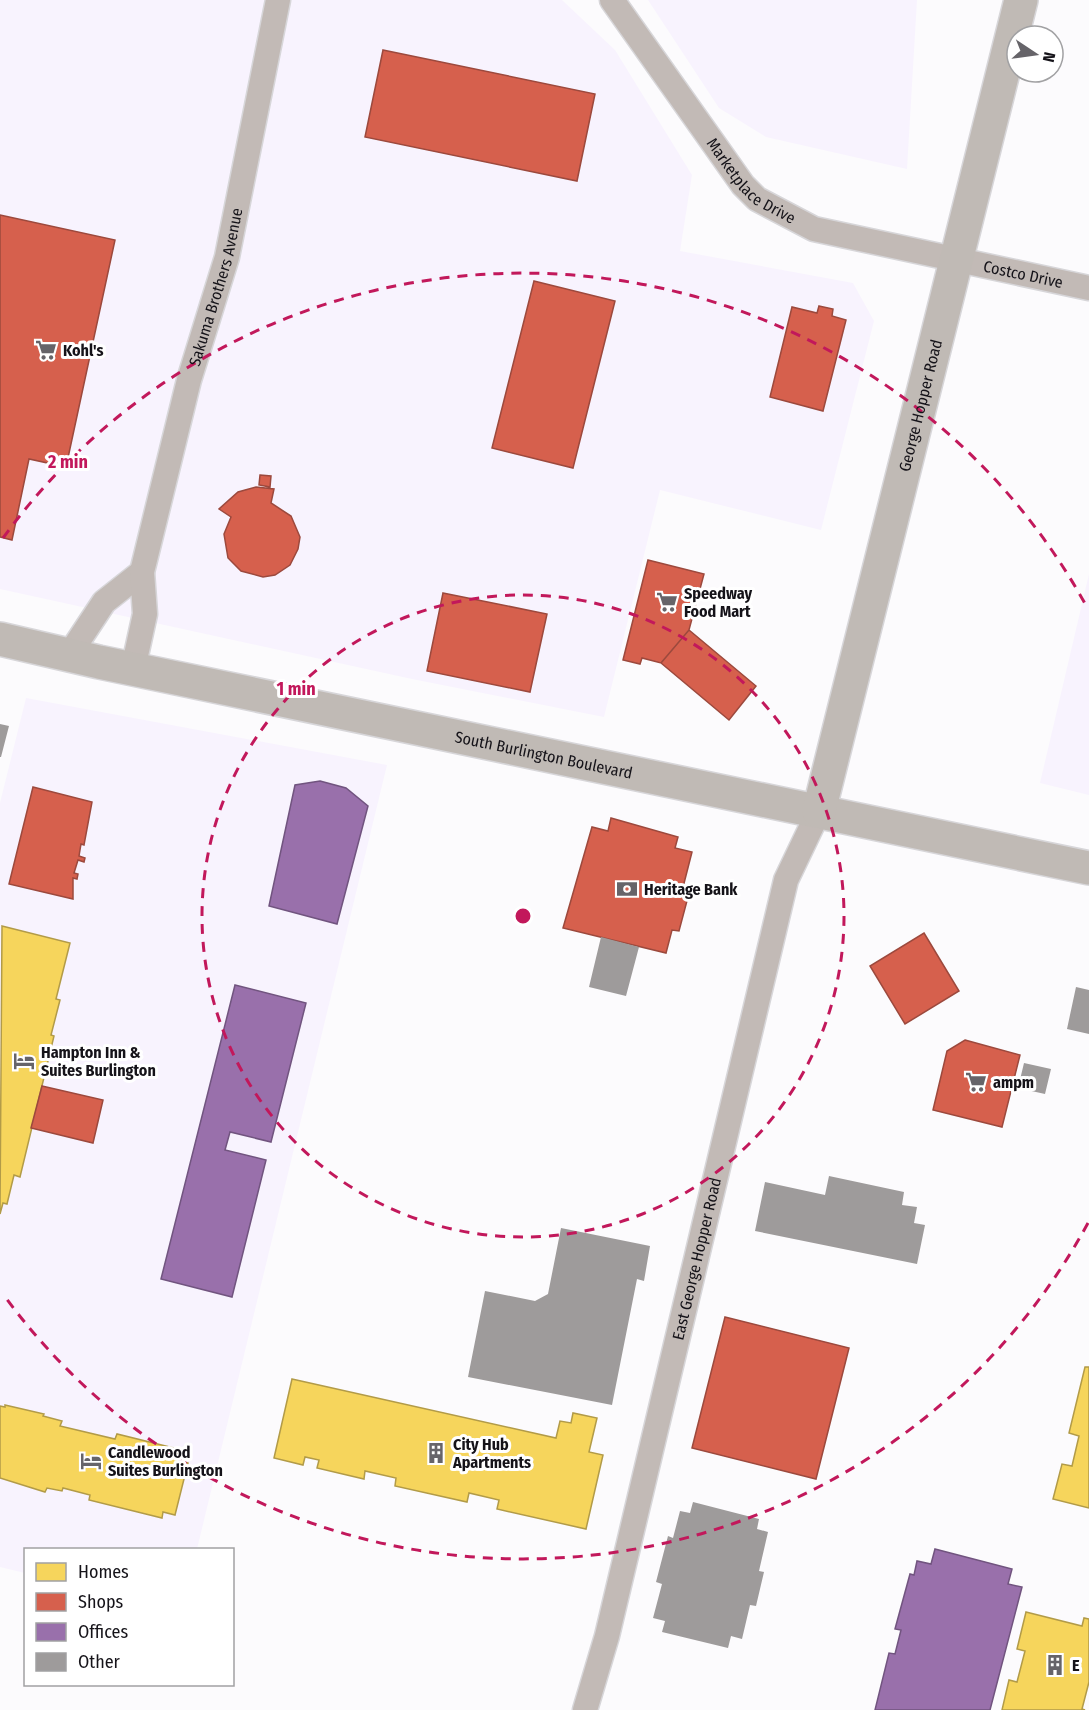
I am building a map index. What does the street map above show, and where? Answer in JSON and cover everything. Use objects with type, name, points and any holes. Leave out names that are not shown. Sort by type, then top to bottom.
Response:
[{"type":"main road","name":"George Hopper Road","points":[[819,811],[904,462],[958,258],[1021,0]]},
{"type":"main road","name":"South Burlington Boulevard","points":[[0,639],[133,669],[1089,868]]},
{"type":"street","name":"Sakuma Brothers Avenue","points":[[133,669],[145,614],[142,572],[189,380],[227,257],[278,0]]},
{"type":"street","name":"Marketplace Drive","points":[[612,0],[743,184],[757,199],[814,229],[958,258]]},
{"type":"street","name":"Costco Drive","points":[[958,258],[1089,288]]},
{"type":"street","points":[[69,655],[104,602],[142,572]]},
{"type":"street","name":"East George Hopper Road","points":[[585,1710],[607,1636],[786,880],[819,811]]},
{"type":"shaded area","points":[[0,0],[562,0],[615,50],[692,175],[680,251],[853,283],[874,321],[821,530],[660,490],[604,717],[412,679],[0,589]]},
{"type":"shaded area","points":[[648,0],[917,0],[907,169],[766,137],[719,108]]},
{"type":"shaded area","points":[[1089,574],[1089,795],[1040,783]]},
{"type":"shaded area","points":[[26,698],[387,765],[197,1548],[24,1548],[24,1573],[0,1567],[0,803]]},
{"type":"building: Homes","name":"Hampton Inn & Suites Burlington","points":[[2,926],[70,943],[56,999],[60,1000],[51,1035],[54,1036],[20,1177],[14,1175],[7,1204],[3,1203],[0,1214]]},
{"type":"building: Homes","points":[[1085,1367],[1089,1367],[1089,1508],[1053,1499],[1062,1464],[1072,1466],[1079,1436],[1069,1433]]},
{"type":"building: Homes","name":"City Hub Apartments","points":[[292,1379],[556,1438],[560,1421],[571,1423],[573,1413],[597,1418],[589,1452],[603,1455],[586,1529],[497,1509],[499,1500],[469,1493],[467,1502],[395,1486],[396,1478],[365,1471],[364,1479],[317,1468],[319,1460],[305,1457],[303,1465],[274,1458]]},
{"type":"building: Homes","name":"Candlewood Suites Burlington","points":[[5,1405],[44,1414],[43,1416],[62,1421],[60,1426],[115,1439],[117,1434],[178,1449],[175,1459],[188,1463],[175,1515],[163,1512],[162,1518],[89,1500],[90,1495],[63,1488],[62,1491],[47,1488],[45,1492],[0,1478],[0,1406],[5,1407]]},
{"type":"building: Homes","name":"E","points":[[1026,1612],[1082,1626],[1084,1618],[1089,1619],[1089,1682],[1082,1709],[1085,1710],[1002,1710],[1009,1680],[1017,1682],[1025,1651],[1017,1649]]},
{"type":"building: Shops","points":[[383,50],[595,94],[577,181],[365,137]]},
{"type":"building: Shops","name":"Kohl's","points":[[0,215],[115,240],[66,467],[29,459],[12,540],[0,537]]},
{"type":"building: Shops","points":[[534,281],[615,301],[573,468],[492,448]]},
{"type":"building: Shops","points":[[819,306],[833,309],[832,316],[846,320],[823,411],[770,397],[792,307],[817,313]]},
{"type":"building: Shops","points":[[260,475],[271,476],[270,487],[259,485]]},
{"type":"building: Shops","points":[[256,487],[274,489],[271,503],[291,516],[300,537],[298,549],[290,565],[275,575],[263,577],[241,571],[228,558],[224,534],[231,517],[219,509],[238,492]]},
{"type":"building: Shops","name":"Speedway Food Mart","points":[[648,560],[704,574],[689,630],[661,663],[642,658],[640,664],[623,660]]},
{"type":"building: Shops","points":[[443,593],[547,614],[530,692],[427,671]]},
{"type":"building: Shops","points":[[689,630],[756,686],[729,720],[661,663]]},
{"type":"building: Shops","points":[[33,787],[92,802],[84,845],[81,844],[79,856],[85,858],[84,862],[78,860],[74,873],[78,874],[77,879],[73,878],[73,899],[9,884]]},
{"type":"building: Shops","name":"Heritage Bank","points":[[611,818],[678,837],[675,848],[692,852],[681,895],[688,897],[679,931],[672,930],[666,953],[563,928],[592,827],[608,831]]},
{"type":"building: Shops","points":[[924,933],[959,991],[905,1024],[870,966]]},
{"type":"building: Shops","name":"ampm","points":[[965,1040],[1020,1055],[1002,1127],[933,1110],[947,1051]]},
{"type":"building: Shops","points":[[42,1086],[103,1100],[93,1143],[31,1128]]},
{"type":"building: Shops","points":[[725,1317],[849,1348],[816,1479],[692,1448]]},
{"type":"building: Offices","points":[[320,781],[346,788],[368,806],[337,924],[269,906],[295,785]]},
{"type":"building: Offices","points":[[235,985],[306,1003],[271,1142],[230,1132],[225,1150],[266,1160],[232,1297],[161,1279]]},
{"type":"building: Offices","points":[[935,1549],[1012,1569],[1008,1584],[1022,1587],[990,1710],[875,1710],[889,1653],[895,1654],[901,1630],[895,1629],[910,1574],[914,1575],[917,1561],[931,1564]]},
{"type":"building: Other","points":[[0,724],[9,726],[1,757],[0,757]]},
{"type":"building: Other","points":[[601,937],[639,947],[626,996],[589,987]]},
{"type":"building: Other","points":[[1076,987],[1089,990],[1089,1034],[1067,1029]]},
{"type":"building: Other","points":[[1024,1063],[1051,1069],[1045,1094],[1018,1088]]},
{"type":"building: Other","points":[[829,1176],[904,1192],[902,1205],[917,1207],[914,1223],[925,1225],[917,1264],[755,1231],[765,1182],[825,1195]]},
{"type":"building: Other","points":[[561,1228],[650,1246],[644,1281],[637,1279],[612,1405],[468,1377],[485,1291],[535,1301],[548,1294]]},
{"type":"building: Other","points":[[693,1502],[759,1519],[757,1529],[768,1532],[759,1571],[764,1572],[756,1606],[750,1605],[742,1639],[731,1636],[728,1648],[662,1632],[665,1621],[653,1618],[662,1584],[656,1582],[668,1536],[673,1538],[680,1511],[690,1513]]},
{"type":"place","name":"Kohl's","points":[[46,350]]},
{"type":"place","name":"Speedway Food Mart","points":[[667,602]]},
{"type":"place","name":"Heritage Bank","points":[[627,889]]},
{"type":"place","name":"Hampton Inn & Suites Burlington","points":[[24,1061]]},
{"type":"place","name":"ampm","points":[[976,1082]]},
{"type":"place","name":"City Hub Apartments","points":[[436,1453]]},
{"type":"place","name":"Candlewood Suites Burlington","points":[[91,1461]]},
{"type":"place","name":"E","points":[[1055,1665]]}]
